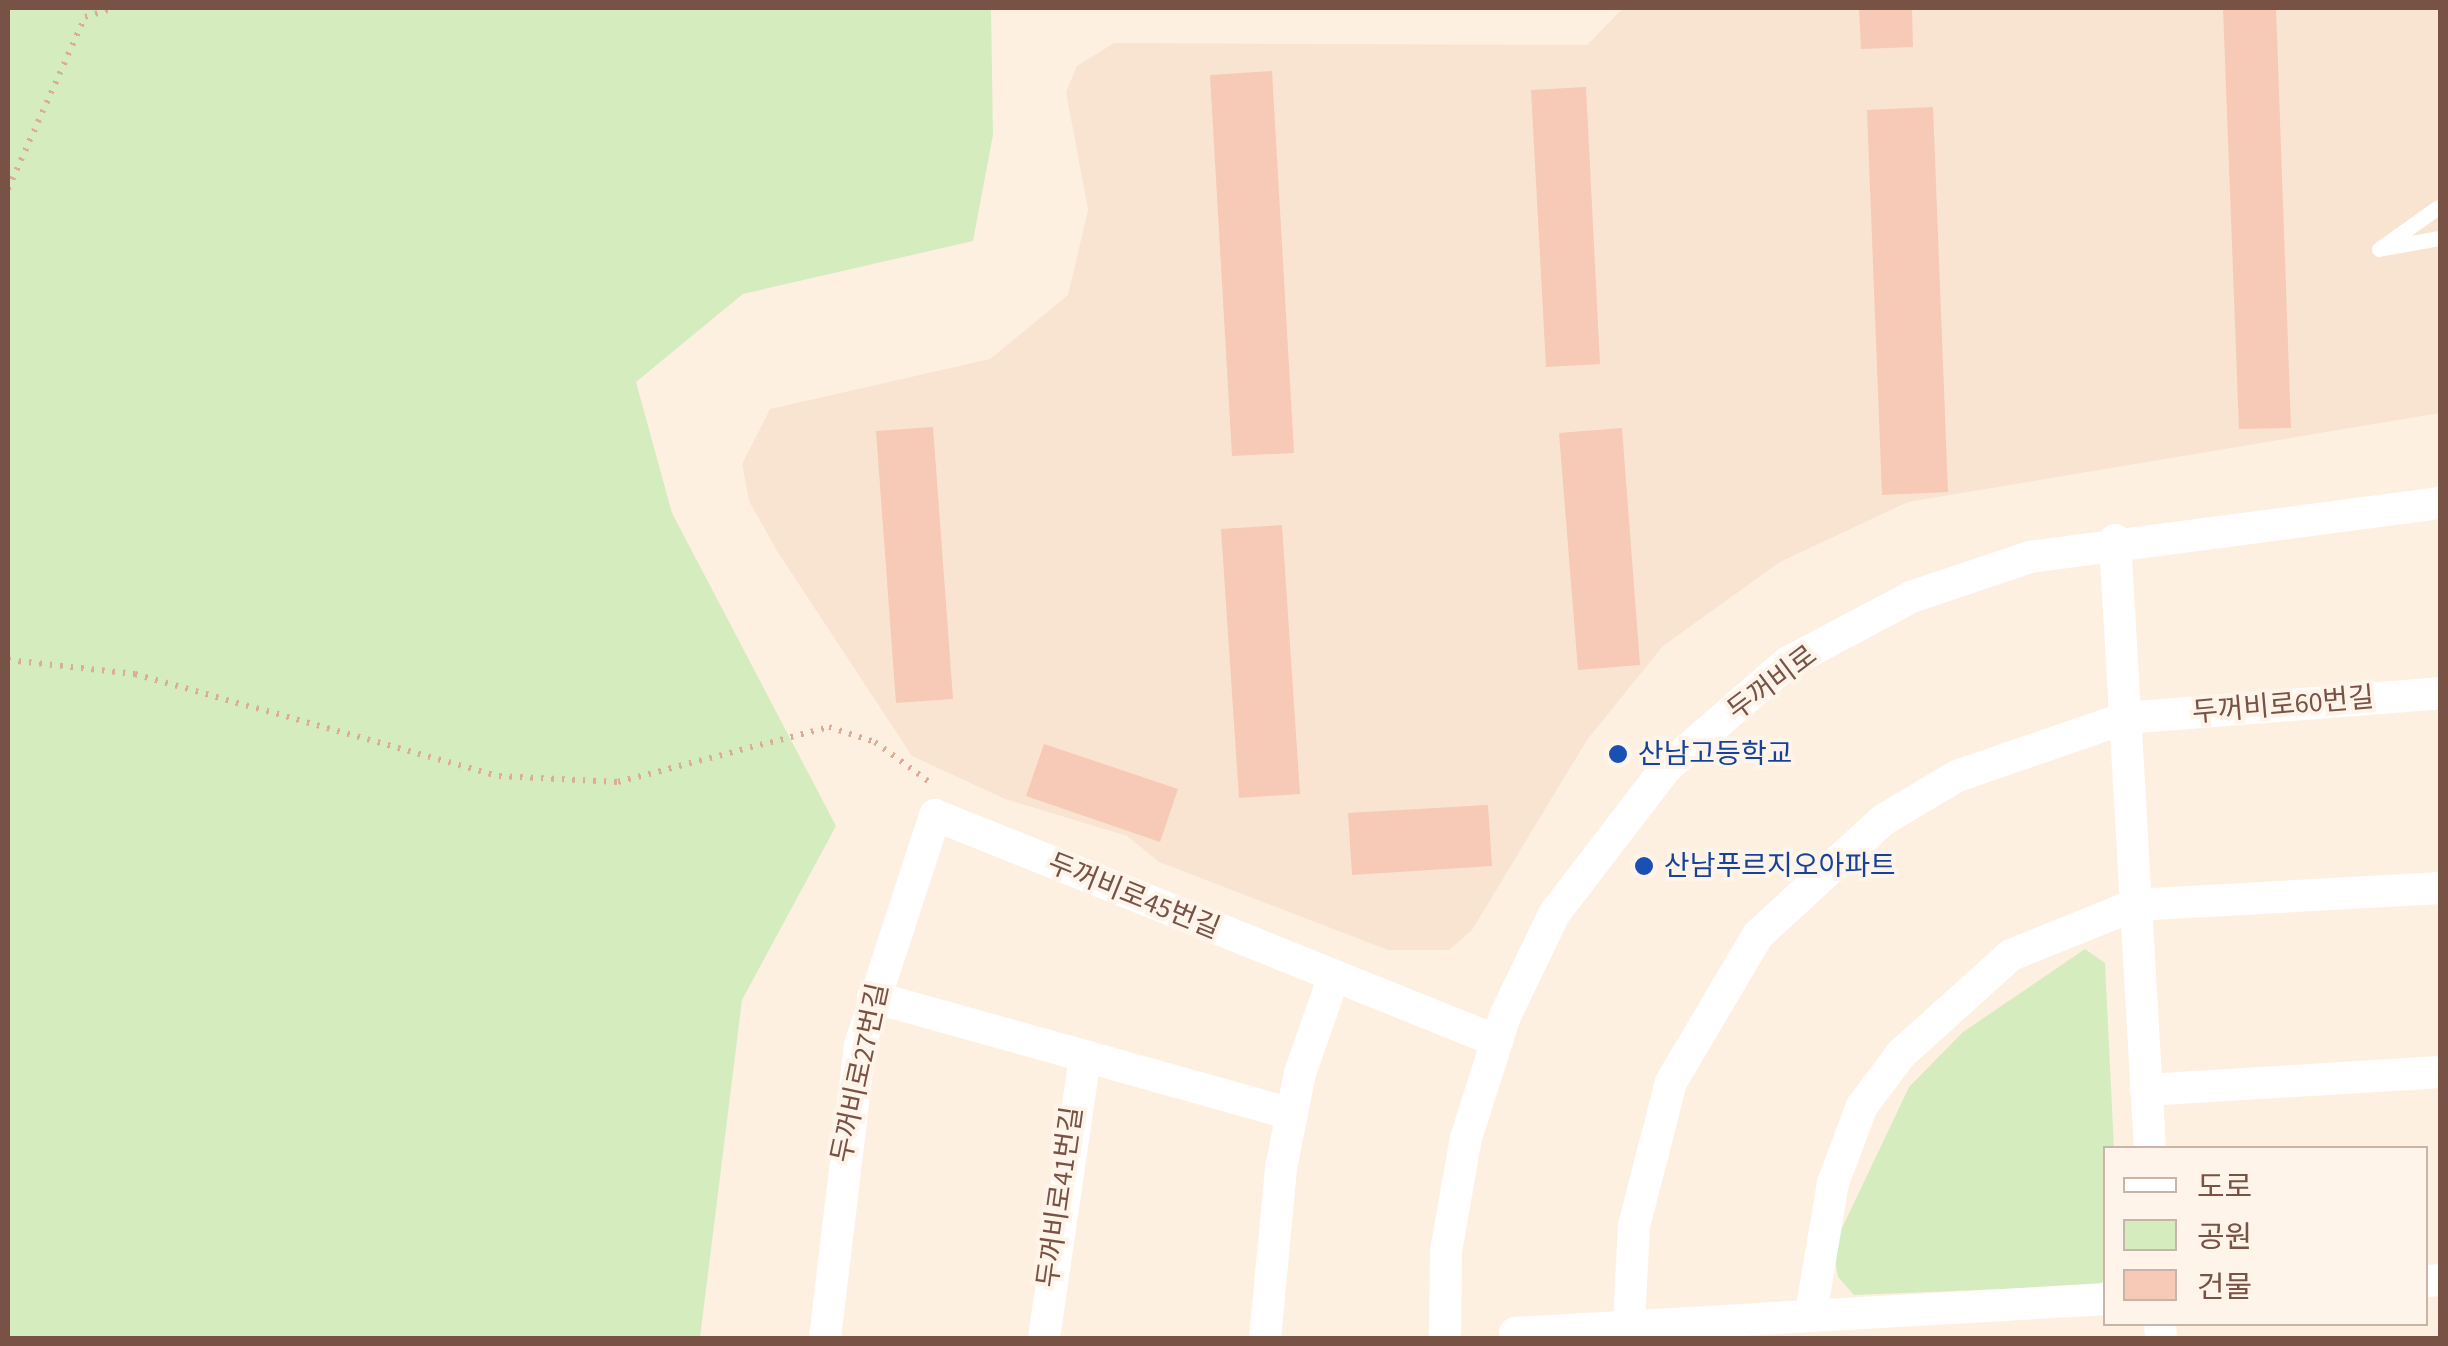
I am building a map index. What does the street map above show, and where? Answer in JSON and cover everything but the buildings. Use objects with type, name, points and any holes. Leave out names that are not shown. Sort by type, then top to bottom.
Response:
[{"type":"street","name":"두꺼비로","points":[[1444,1338],[1446,1251],[1466,1138],[1497,1041],[1554,914],[1600,845],[1667,767],[1787,663],[1910,596],[2114,540],[2440,503]]},
{"type":"street","points":[[2114,540],[2150,1146]]},
{"type":"street","name":"두꺼비로60번길","points":[[1628,1333],[1634,1226],[1671,1082],[1758,935],[1883,820],[1957,776],[2125,718],[2440,692]]},
{"type":"street","name":"두꺼비로45번길","points":[[933,800],[1334,976],[1497,1041]]},
{"type":"street","name":"두꺼비로27번길","points":[[825,1338],[835,1196],[874,997],[933,800]]},
{"type":"street","points":[[1811,1313],[1832,1183],[1862,1106],[1901,1054],[2011,956],[2136,904],[2440,888]]},
{"type":"street","points":[[1265,1338],[1292,1114],[1334,976]]},
{"type":"street","points":[[874,997],[1292,1114]]},
{"type":"street","name":"두꺼비로41번길","points":[[1044,1338],[1070,1110],[1085,1056]]},
{"type":"street","points":[[2146,1090],[2440,1072]]},
{"type":"street","points":[[1516,1333],[1628,1333],[1811,1313],[2103,1299]]},
{"type":"lane","points":[[2438,207],[2379,249],[2440,238]]},
{"type":"path","points":[[8,188],[85,17],[114,8]]},
{"type":"path","points":[[8,660],[135,674],[499,776],[618,782],[829,727],[875,742],[933,800]]},
{"type":"shaded area","points":[[1623,8],[2440,8],[2440,413],[1908,502],[1780,562],[1663,646],[1587,740],[1472,930],[1449,950],[1388,950],[1159,862],[1127,836],[1005,799],[912,756],[777,551],[749,501],[742,464],[770,409],[990,359],[1068,295],[1088,210],[1066,92],[1077,66],[1114,43],[1587,45]]},
{"type":"green space","points":[[8,8],[991,8],[993,135],[973,241],[743,294],[636,382],[672,513],[836,826],[742,1000],[700,1338],[8,1338]]},
{"type":"green space","points":[[2085,949],[2105,963],[2114,1146],[2103,1146],[2100,1285],[1854,1295],[1838,1277],[1833,1247],[1909,1087],[1963,1032]]},
{"type":"place","name":"산남고등학교","points":[[1618,754]]},
{"type":"place","name":"산남푸르지오아파트","points":[[1644,866]]}]
